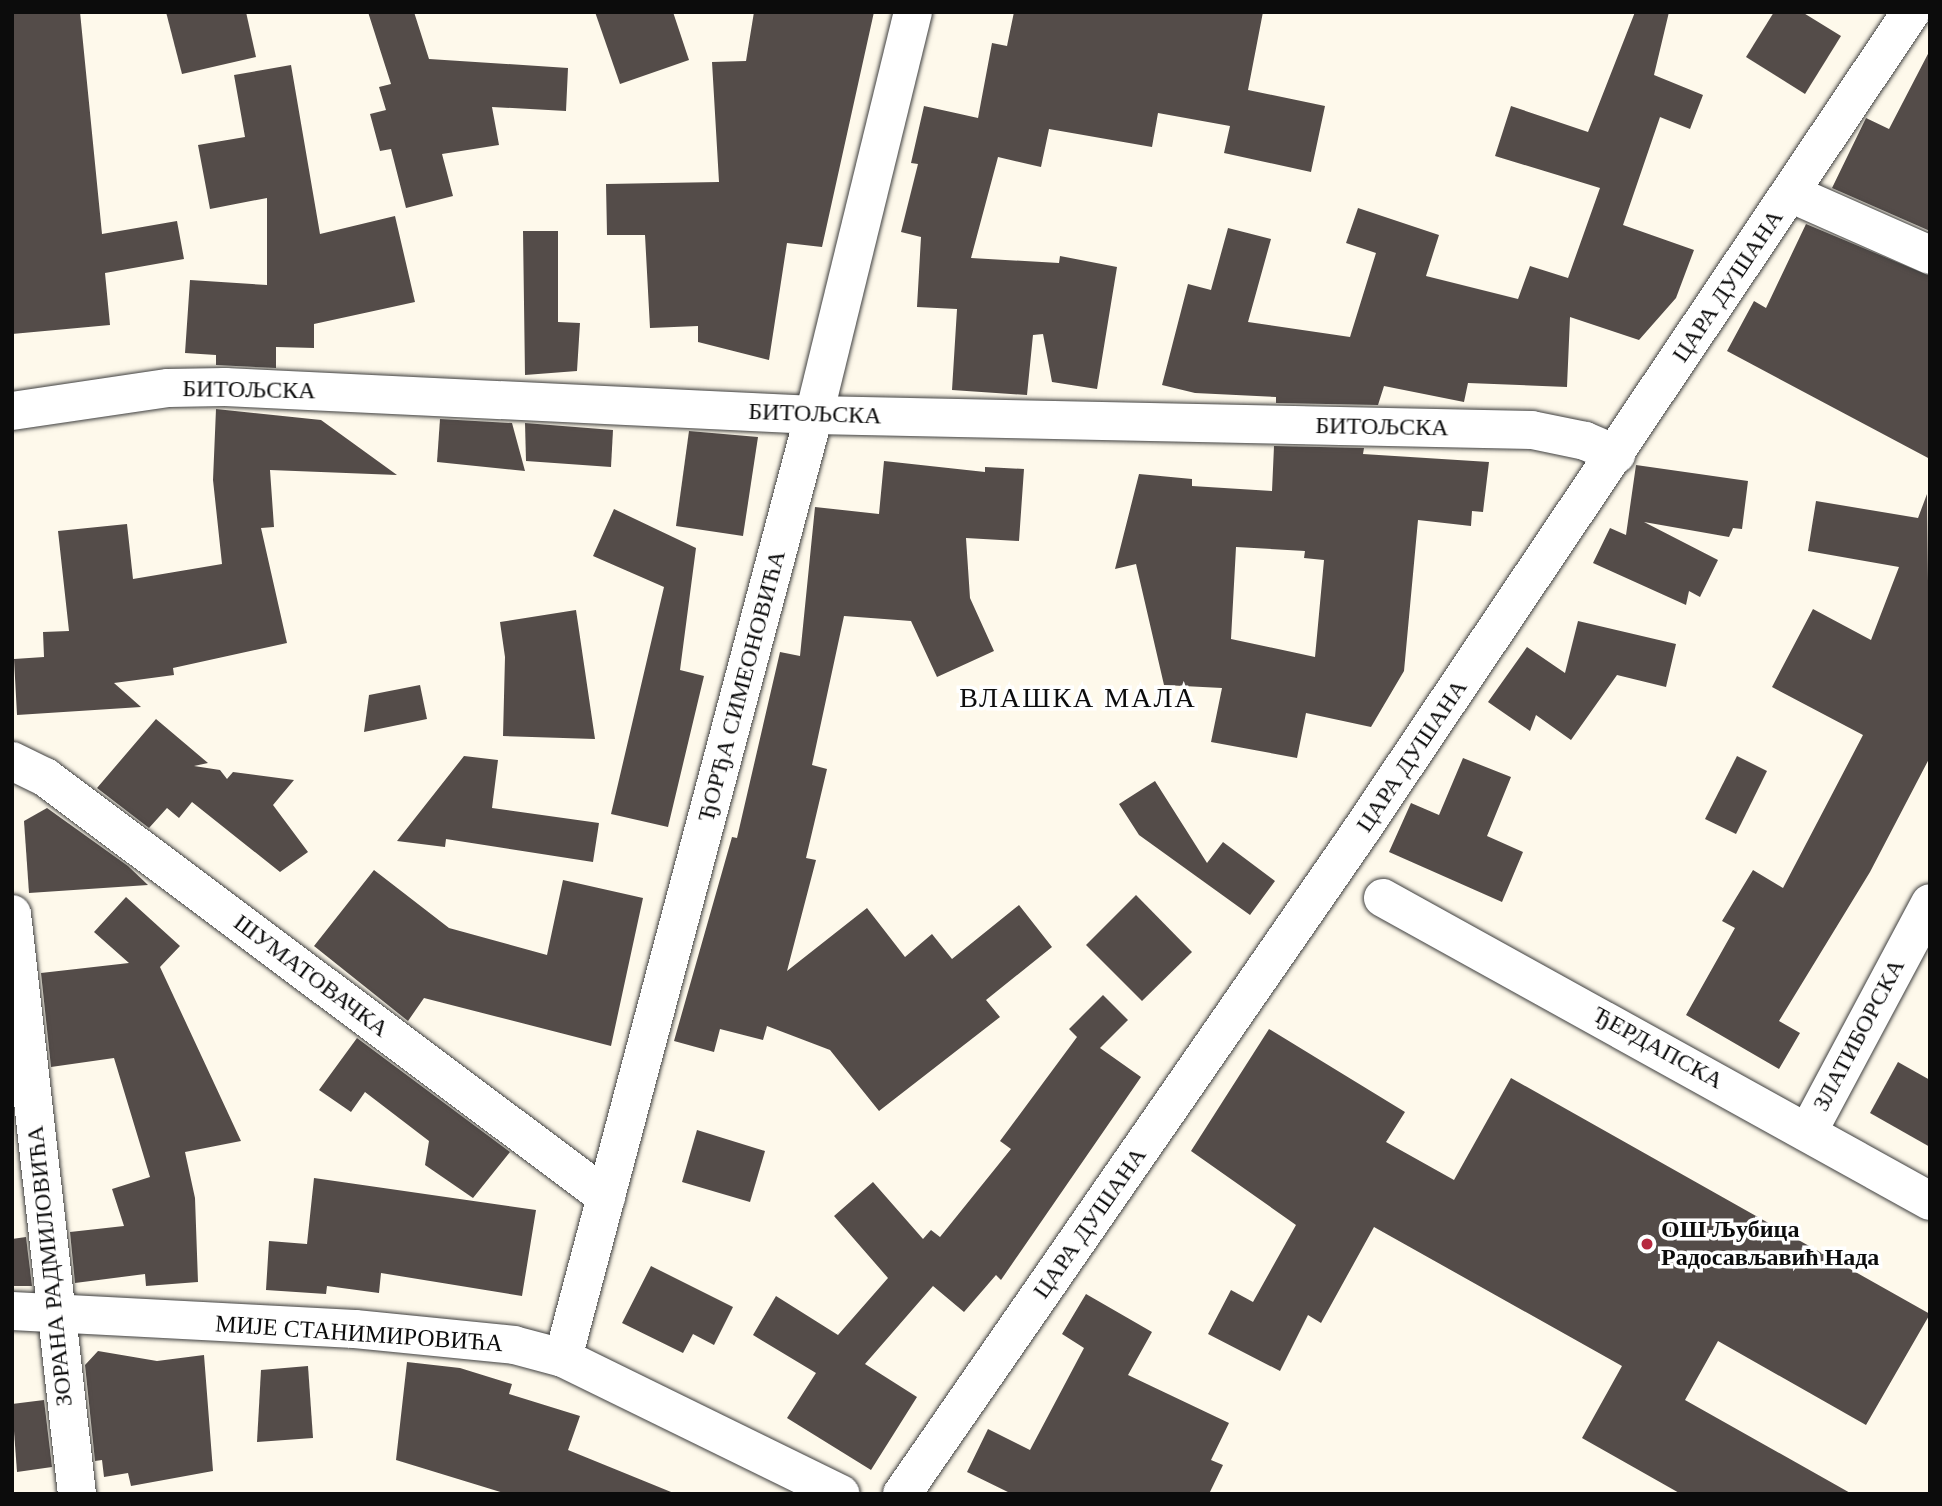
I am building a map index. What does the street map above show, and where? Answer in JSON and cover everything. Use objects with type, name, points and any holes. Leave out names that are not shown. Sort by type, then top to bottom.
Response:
[{"type":"street","name":"ЂОРЂА СИМЕОНОВИЋА","points":[[563,1358],[814,415],[914,12]]},
{"type":"street","name":"ЦАРА ДУШАНА","points":[[902,1494],[1616,454],[1911,12]]},
{"type":"street","points":[[1790,193],[1930,255]]},
{"type":"street","name":"БИТОЉСКА","points":[[12,411],[168,388],[225,387],[814,415],[1532,430],[1586,441],[1616,454]]},
{"type":"street","name":"ШУМАТОВАЧКА","points":[[12,761],[45,777],[606,1197]]},
{"type":"street","name":"ЂЕРДАПСКА","points":[[1384,898],[1809,1130],[1930,1201]]},
{"type":"street","name":"ЗЛАТИБОРСКА","points":[[1809,1130],[1930,903]]},
{"type":"street","name":"ЗОРАНА РАДМИЛОВИЋА","points":[[12,914],[54,1315],[77,1494]]},
{"type":"street","name":"МИЈЕ СТАНИМИРОВИЋА","points":[[12,1311],[450,1336],[563,1358],[840,1494]]},
{"type":"building","points":[[12,12],[80,12],[102,234],[177,221],[184,259],[105,273],[110,325],[12,334]]},
{"type":"building","points":[[166,12],[246,12],[256,57],[182,74]]},
{"type":"building","points":[[368,12],[414,12],[429,59],[568,68],[566,111],[492,107],[499,145],[442,154],[453,196],[406,208],[391,149],[380,151],[370,114],[386,110],[379,87],[391,84]]},
{"type":"building","points":[[595,12],[673,12],[689,60],[620,84]]},
{"type":"building","points":[[754,12],[874,12],[822,247],[787,243],[769,360],[698,342],[698,326],[650,328],[645,235],[607,235],[606,184],[719,182],[712,62],[746,61]]},
{"type":"building","points":[[1014,12],[1263,12],[1248,90],[1325,106],[1311,172],[1224,153],[1230,126],[1158,113],[1152,147],[1049,129],[1041,167],[998,157],[971,258],[1059,263],[1060,256],[1117,267],[1097,389],[1052,382],[1043,334],[1033,335],[1027,395],[952,390],[957,309],[917,307],[921,237],[901,232],[918,164],[911,163],[924,106],[978,118],[992,43],[1007,46]]},
{"type":"building","points":[[1635,12],[1669,12],[1654,75],[1703,95],[1690,129],[1660,117],[1623,225],[1694,250],[1676,298],[1639,340],[1570,317],[1567,387],[1468,383],[1464,402],[1384,386],[1378,405],[1276,403],[1276,397],[1195,393],[1162,385],[1188,284],[1211,290],[1228,228],[1271,239],[1248,322],[1350,337],[1376,253],[1346,243],[1358,208],[1439,235],[1426,276],[1518,299],[1530,266],[1568,278],[1600,188],[1495,156],[1511,106],[1588,132]]},
{"type":"building","points":[[1774,12],[1802,12],[1841,36],[1805,94],[1746,57]]},
{"type":"building","points":[[1930,50],[1930,231],[1832,188],[1866,118],[1889,129]]},
{"type":"building","points":[[291,65],[320,234],[395,216],[415,302],[314,324],[314,348],[276,347],[276,368],[216,365],[216,355],[185,353],[190,280],[267,285],[267,198],[210,209],[198,145],[245,137],[234,75]]},
{"type":"building","points":[[1806,224],[1930,276],[1930,459],[1727,351],[1754,301],[1766,308]]},
{"type":"building","points":[[523,231],[558,231],[558,322],[580,323],[577,371],[525,375]]},
{"type":"building","points":[[216,409],[321,420],[397,475],[270,470],[274,527],[261,528],[287,643],[173,668],[174,675],[114,683],[141,707],[17,715],[14,659],[44,657],[43,632],[69,631],[58,531],[127,524],[133,579],[222,564],[213,480]]},
{"type":"building","points":[[440,419],[512,423],[525,471],[437,462]]},
{"type":"building","points":[[525,423],[613,430],[611,467],[526,461]]},
{"type":"building","points":[[689,431],[758,437],[743,536],[676,526]]},
{"type":"building","points":[[1274,446],[1364,448],[1363,454],[1489,462],[1483,512],[1472,511],[1471,526],[1418,520],[1404,671],[1371,727],[1306,713],[1297,758],[1211,742],[1222,688],[1164,685],[1136,564],[1115,569],[1139,474],[1192,479],[1192,486],[1272,491]],"holes":[[[1236,547],[1305,551],[1304,558],[1324,560],[1315,657],[1231,639]]]},
{"type":"building","points":[[884,461],[985,472],[985,467],[1024,469],[1019,541],[966,538],[970,598],[994,651],[937,677],[911,621],[844,616],[812,765],[827,769],[806,858],[816,860],[787,971],[867,908],[905,957],[932,934],[952,959],[1019,905],[1052,947],[986,1000],[1000,1017],[879,1111],[830,1050],[767,1026],[763,1040],[720,1029],[714,1052],[674,1041],[732,837],[737,838],[780,652],[800,656],[815,507],[879,514]]},
{"type":"building","points":[[1636,465],[1748,481],[1742,529],[1733,528],[1729,537],[1644,522],[1718,560],[1700,597],[1689,591],[1686,605],[1593,563],[1610,528],[1626,535]]},
{"type":"building","points":[[1927,494],[1930,757],[1870,872],[1779,1021],[1800,1033],[1779,1069],[1686,1015],[1735,928],[1722,921],[1753,870],[1783,888],[1863,735],[1772,687],[1813,609],[1871,640],[1899,567],[1808,551],[1816,501],[1918,518]]},
{"type":"building","points":[[614,509],[696,548],[680,670],[704,676],[668,827],[611,814],[664,587],[593,556]]},
{"type":"building","points":[[576,610],[595,739],[503,736],[505,657],[500,622]]},
{"type":"building","points":[[1578,621],[1676,644],[1666,687],[1617,675],[1571,740],[1536,715],[1530,731],[1488,702],[1527,647],[1565,673]]},
{"type":"building","points":[[420,685],[427,719],[364,732],[369,695]]},
{"type":"building","points":[[156,719],[208,763],[194,766],[220,770],[227,779],[233,772],[294,780],[273,805],[308,852],[280,872],[192,802],[179,818],[167,808],[149,828],[97,788]]},
{"type":"building","points":[[464,756],[498,760],[492,808],[599,823],[593,862],[446,839],[445,847],[397,841]]},
{"type":"building","points":[[1737,756],[1767,771],[1736,834],[1705,819]]},
{"type":"building","points":[[1463,758],[1511,777],[1487,836],[1523,852],[1502,902],[1389,852],[1411,803],[1439,815]]},
{"type":"building","points":[[1155,781],[1207,863],[1223,842],[1275,881],[1250,915],[1139,835],[1119,804]]},
{"type":"building","points":[[47,808],[128,866],[148,885],[29,893],[24,821]]},
{"type":"building","points":[[374,870],[449,928],[547,955],[563,880],[643,898],[611,1046],[424,998],[408,1021],[314,946]]},
{"type":"building","points":[[1136,895],[1192,952],[1142,1001],[1086,945]]},
{"type":"building","points":[[126,897],[180,946],[160,967],[241,1141],[185,1152],[195,1198],[198,1282],[146,1286],[145,1274],[75,1283],[70,1232],[124,1226],[112,1189],[150,1177],[114,1058],[51,1067],[41,973],[129,963],[94,932]]},
{"type":"building","points":[[1103,995],[1128,1020],[1100,1048],[1141,1077],[1001,1280],[996,1275],[964,1312],[933,1286],[865,1364],[917,1397],[871,1470],[787,1418],[816,1373],[753,1335],[776,1296],[838,1335],[888,1278],[834,1216],[873,1182],[923,1239],[931,1230],[940,1237],[1011,1149],[1000,1141],[1077,1037],[1069,1029]]},
{"type":"building","points":[[1269,1029],[1405,1112],[1386,1142],[1454,1180],[1511,1078],[1930,1314],[1866,1425],[1718,1341],[1685,1400],[1852,1494],[1681,1494],[1582,1438],[1622,1366],[1374,1227],[1321,1323],[1308,1315],[1280,1371],[1208,1334],[1231,1290],[1253,1302],[1296,1225],[1191,1151]]},
{"type":"building","points":[[357,1038],[510,1152],[473,1198],[425,1165],[429,1141],[365,1092],[351,1112],[319,1090]]},
{"type":"building","points":[[1898,1062],[1930,1080],[1930,1147],[1870,1113]]},
{"type":"building","points":[[697,1130],[765,1151],[750,1202],[682,1182]]},
{"type":"building","points":[[314,1178],[536,1210],[522,1296],[381,1273],[379,1293],[327,1286],[326,1294],[266,1290],[269,1241],[307,1244]]},
{"type":"building","points":[[26,1237],[32,1286],[12,1286],[12,1239]]},
{"type":"building","points":[[651,1266],[733,1307],[714,1345],[693,1334],[683,1353],[622,1323]]},
{"type":"building","points":[[1086,1294],[1152,1332],[1128,1375],[1229,1423],[1211,1460],[1223,1465],[1209,1494],[1012,1494],[967,1472],[988,1429],[1030,1450],[1084,1348],[1062,1334]]},
{"type":"building","points":[[98,1351],[157,1361],[204,1355],[213,1471],[131,1486],[128,1473],[104,1477],[102,1460],[95,1461],[85,1365]]},
{"type":"building","points":[[407,1362],[460,1368],[512,1384],[509,1394],[580,1416],[568,1450],[676,1494],[507,1494],[396,1460]]},
{"type":"building","points":[[308,1366],[313,1438],[257,1442],[261,1370]]},
{"type":"building","points":[[44,1400],[52,1467],[17,1472],[12,1404]]},
{"type":"place","name":"ОШ Љубица Радосављавић Нада","points":[[1647,1244]]},
{"type":"district","name":"ВЛАШКА МАЛА","points":[[1078,698]]}]
